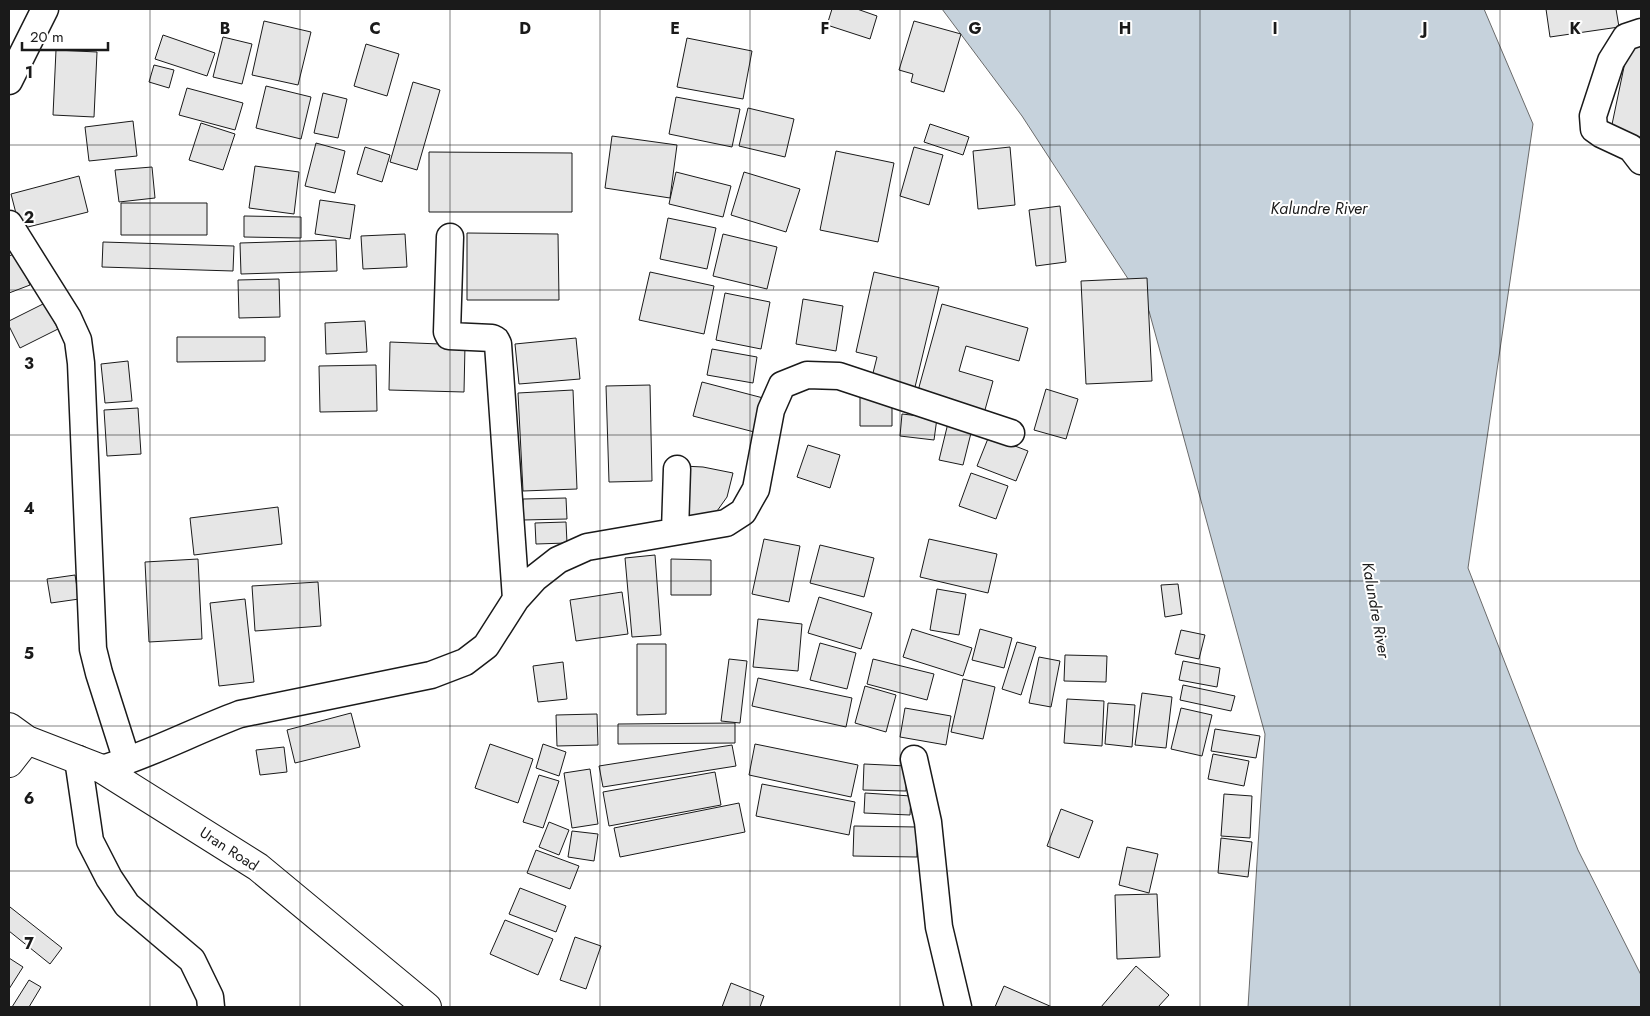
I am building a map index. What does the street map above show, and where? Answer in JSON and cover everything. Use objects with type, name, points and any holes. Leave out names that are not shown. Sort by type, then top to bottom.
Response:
[{"type":"main road","name":"Uran Road","points":[[18,734],[102,763],[258,867],[427,1007]]},
{"type":"main road","points":[[9,763],[18,734]]},
{"type":"street","points":[[9,81],[45,9]]},
{"type":"street","points":[[1641,32],[1626,37],[1611,61],[1593,116],[1594,129],[1630,148],[1641,162]]},
{"type":"street","points":[[9,224],[68,318],[78,340],[81,363],[93,649],[99,673],[102,763],[90,841],[109,878],[127,905],[192,960],[210,996],[211,1007]]},
{"type":"street","points":[[450,237],[447,332],[449,336],[492,338],[498,344],[516,599]]},
{"type":"street","points":[[102,763],[240,714],[431,675],[465,662],[486,646],[516,599],[535,578],[558,560],[588,548],[726,522],[743,512],[756,489],[771,410],[782,386],[807,375],[839,376],[1011,433]]},
{"type":"street","points":[[675,531],[677,469]]},
{"type":"street","points":[[914,759],[928,822],[939,927],[958,1007]]},
{"type":"water","name":"Kalundre River","points":[[942,9],[1484,9],[1533,124],[1468,568],[1578,850],[1641,975],[1641,1007],[1248,1007],[1265,734],[1149,311],[1022,116]]},
{"type":"building","points":[[832,9],[857,9],[877,16],[870,39],[827,25]]},
{"type":"building","points":[[1546,9],[1616,9],[1619,27],[1550,37]]},
{"type":"building","points":[[264,21],[311,32],[298,85],[252,75]]},
{"type":"building","points":[[914,21],[961,34],[944,92],[911,82],[913,74],[899,70]]},
{"type":"building","points":[[163,35],[215,53],[207,76],[155,59]]},
{"type":"building","points":[[223,37],[252,44],[242,84],[213,77]]},
{"type":"building","points":[[687,38],[752,51],[743,99],[677,87]]},
{"type":"building","points":[[1629,43],[1641,47],[1641,147],[1610,134]]},
{"type":"building","points":[[366,44],[399,54],[387,96],[354,86]]},
{"type":"building","points":[[56,50],[97,52],[94,117],[53,115]]},
{"type":"building","points":[[154,65],[174,70],[169,88],[149,82]]},
{"type":"building","points":[[413,82],[440,90],[417,170],[390,162]]},
{"type":"building","points":[[266,86],[311,97],[301,139],[256,128]]},
{"type":"building","points":[[187,88],[243,103],[235,130],[179,115]]},
{"type":"building","points":[[323,93],[347,99],[338,138],[314,133]]},
{"type":"building","points":[[676,97],[740,109],[732,147],[669,134]]},
{"type":"building","points":[[748,108],[794,119],[785,157],[739,146]]},
{"type":"building","points":[[133,121],[137,156],[89,161],[85,127]]},
{"type":"building","points":[[201,123],[235,134],[223,170],[189,160]]},
{"type":"building","points":[[930,124],[969,137],[963,155],[924,142]]},
{"type":"building","points":[[612,136],[677,145],[670,198],[605,188]]},
{"type":"building","points":[[316,143],[345,151],[335,193],[305,186]]},
{"type":"building","points":[[365,147],[390,155],[382,182],[357,174]]},
{"type":"building","points":[[914,147],[943,155],[929,205],[900,196]]},
{"type":"building","points":[[1010,147],[1015,205],[978,209],[973,151]]},
{"type":"building","points":[[836,151],[894,163],[878,242],[820,230]]},
{"type":"building","points":[[429,152],[572,153],[572,212],[429,212]]},
{"type":"building","points":[[255,166],[299,172],[294,214],[249,208]]},
{"type":"building","points":[[152,167],[155,198],[119,202],[115,170]]},
{"type":"building","points":[[676,172],[731,186],[723,217],[669,204]]},
{"type":"building","points":[[744,172],[800,189],[786,232],[731,215]]},
{"type":"building","points":[[79,176],[88,212],[20,229],[11,194]]},
{"type":"building","points":[[320,200],[355,205],[350,239],[315,234]]},
{"type":"building","points":[[121,203],[207,203],[207,235],[121,235]]},
{"type":"building","points":[[1060,206],[1066,262],[1036,266],[1029,210]]},
{"type":"building","points":[[244,216],[301,217],[301,238],[244,237]]},
{"type":"building","points":[[668,218],[716,228],[707,269],[660,259]]},
{"type":"building","points":[[467,233],[558,234],[559,300],[467,300]]},
{"type":"building","points":[[405,234],[407,267],[363,269],[361,236]]},
{"type":"building","points":[[723,234],[777,247],[767,289],[713,276]]},
{"type":"building","points":[[336,240],[337,271],[241,274],[240,243]]},
{"type":"building","points":[[103,242],[234,246],[233,271],[102,267]]},
{"type":"building","points":[[16,253],[30,285],[9,293],[9,256]]},
{"type":"building","points":[[650,272],[714,286],[704,334],[639,320]]},
{"type":"building","points":[[874,272],[939,287],[915,387],[872,377],[877,357],[856,352]]},
{"type":"building","points":[[1147,278],[1152,381],[1086,384],[1081,281]]},
{"type":"building","points":[[279,279],[280,317],[239,318],[238,280]]},
{"type":"building","points":[[725,293],[770,302],[761,349],[716,340]]},
{"type":"building","points":[[803,299],[843,306],[836,351],[796,344]]},
{"type":"building","points":[[45,303],[58,329],[20,348],[9,326],[9,321]]},
{"type":"building","points":[[942,304],[1028,328],[1019,361],[966,346],[959,371],[993,381],[983,417],[916,398]]},
{"type":"building","points":[[365,321],[367,352],[326,354],[325,323]]},
{"type":"building","points":[[177,337],[265,337],[265,361],[177,362]]},
{"type":"building","points":[[576,338],[580,379],[519,384],[515,344]]},
{"type":"building","points":[[390,342],[465,345],[464,392],[389,390]]},
{"type":"building","points":[[712,349],[757,357],[753,383],[707,375]]},
{"type":"building","points":[[128,361],[132,401],[105,403],[101,364]]},
{"type":"building","points":[[376,365],[377,411],[320,412],[319,366]]},
{"type":"building","points":[[702,382],[767,399],[758,433],[693,416]]},
{"type":"building","points":[[650,385],[652,481],[609,482],[606,386]]},
{"type":"building","points":[[1046,389],[1078,399],[1066,439],[1034,430]]},
{"type":"building","points":[[573,390],[577,489],[523,491],[518,393]]},
{"type":"building","points":[[860,397],[892,397],[892,426],[860,426]]},
{"type":"building","points":[[138,408],[141,454],[107,456],[104,410]]},
{"type":"building","points":[[902,414],[937,418],[934,440],[900,436]]},
{"type":"building","points":[[949,419],[973,425],[963,465],[939,460]]},
{"type":"building","points":[[989,436],[1028,451],[1016,481],[977,466]]},
{"type":"building","points":[[808,445],[840,455],[830,488],[797,477]]},
{"type":"building","points":[[683,466],[703,467],[733,473],[727,497],[717,511],[700,517],[681,520]]},
{"type":"building","points":[[971,473],[1008,486],[996,519],[959,506]]},
{"type":"building","points":[[566,498],[567,519],[523,520],[523,499]]},
{"type":"building","points":[[278,507],[282,544],[194,555],[190,518]]},
{"type":"building","points":[[566,522],[567,543],[536,544],[535,523]]},
{"type":"building","points":[[764,539],[800,546],[789,602],[752,594]]},
{"type":"building","points":[[929,539],[997,554],[988,593],[920,577]]},
{"type":"building","points":[[820,545],[874,558],[864,597],[810,583]]},
{"type":"building","points":[[655,555],[661,635],[632,637],[625,558]]},
{"type":"building","points":[[198,559],[202,639],[149,642],[145,562]]},
{"type":"building","points":[[671,559],[711,560],[711,595],[671,595]]},
{"type":"building","points":[[75,575],[79,599],[51,603],[47,579]]},
{"type":"building","points":[[318,582],[321,626],[255,631],[252,586]]},
{"type":"building","points":[[1178,584],[1182,614],[1165,617],[1161,585]]},
{"type":"building","points":[[937,589],[966,594],[959,635],[930,630]]},
{"type":"building","points":[[622,592],[628,634],[576,641],[570,600]]},
{"type":"building","points":[[819,597],[872,613],[861,649],[808,633]]},
{"type":"building","points":[[245,599],[254,682],[219,686],[210,603]]},
{"type":"building","points":[[758,619],[802,624],[798,671],[753,667]]},
{"type":"building","points":[[912,629],[972,648],[963,676],[903,657]]},
{"type":"building","points":[[980,629],[1012,638],[1004,668],[972,660]]},
{"type":"building","points":[[1181,630],[1205,635],[1199,659],[1175,654]]},
{"type":"building","points":[[1017,642],[1036,647],[1021,695],[1002,689]]},
{"type":"building","points":[[820,643],[856,653],[847,689],[810,680]]},
{"type":"building","points":[[637,644],[666,644],[666,714],[637,715]]},
{"type":"building","points":[[1065,655],[1107,656],[1106,682],[1064,681]]},
{"type":"building","points":[[1039,657],[1060,661],[1051,707],[1029,703]]},
{"type":"building","points":[[729,659],[747,661],[740,723],[721,721]]},
{"type":"building","points":[[873,659],[934,674],[927,700],[867,684]]},
{"type":"building","points":[[1183,661],[1220,668],[1217,687],[1179,680]]},
{"type":"building","points":[[563,662],[567,699],[538,702],[533,666]]},
{"type":"building","points":[[758,678],[852,698],[846,727],[752,706]]},
{"type":"building","points":[[963,679],[995,687],[983,739],[951,732]]},
{"type":"building","points":[[1183,685],[1235,696],[1231,711],[1180,700]]},
{"type":"building","points":[[865,686],[896,695],[886,732],[855,723]]},
{"type":"building","points":[[1142,693],[1172,697],[1166,748],[1135,745]]},
{"type":"building","points":[[1067,699],[1104,701],[1102,746],[1064,743]]},
{"type":"building","points":[[1108,703],[1135,705],[1132,747],[1105,744]]},
{"type":"building","points":[[905,708],[951,716],[946,745],[900,737]]},
{"type":"building","points":[[1181,708],[1212,715],[1202,756],[1171,749]]},
{"type":"building","points":[[351,713],[360,747],[295,763],[287,730]]},
{"type":"building","points":[[597,714],[598,745],[557,746],[556,715]]},
{"type":"building","points":[[735,723],[735,743],[618,744],[618,724]]},
{"type":"building","points":[[1215,729],[1260,736],[1256,758],[1211,751]]},
{"type":"building","points":[[490,744],[533,759],[518,803],[475,788]]},
{"type":"building","points":[[543,744],[566,752],[559,776],[536,768]]},
{"type":"building","points":[[755,744],[858,765],[851,797],[749,775]]},
{"type":"building","points":[[732,745],[736,766],[603,787],[599,766]]},
{"type":"building","points":[[284,747],[287,772],[260,775],[256,750]]},
{"type":"building","points":[[1213,754],[1249,761],[1244,786],[1208,779]]},
{"type":"building","points":[[864,764],[907,766],[906,791],[863,790]]},
{"type":"building","points":[[590,769],[598,824],[572,828],[564,773]]},
{"type":"building","points":[[715,772],[721,805],[609,826],[603,792]]},
{"type":"building","points":[[539,775],[559,781],[543,828],[523,822]]},
{"type":"building","points":[[762,784],[855,802],[849,835],[756,816]]},
{"type":"building","points":[[865,793],[911,796],[910,815],[864,813]]},
{"type":"building","points":[[1224,794],[1252,796],[1250,838],[1221,836]]},
{"type":"building","points":[[739,803],[745,832],[620,857],[614,828]]},
{"type":"building","points":[[1061,809],[1093,821],[1079,858],[1047,846]]},
{"type":"building","points":[[549,822],[569,830],[559,855],[539,847]]},
{"type":"building","points":[[854,826],[917,827],[917,857],[853,856]]},
{"type":"building","points":[[572,831],[598,834],[594,861],[568,857]]},
{"type":"building","points":[[1221,838],[1252,842],[1248,877],[1218,873]]},
{"type":"building","points":[[1127,847],[1158,854],[1149,893],[1119,885]]},
{"type":"building","points":[[536,850],[579,866],[570,889],[527,873]]},
{"type":"building","points":[[520,888],[566,906],[556,932],[509,914]]},
{"type":"building","points":[[1157,894],[1160,957],[1117,959],[1115,895]]},
{"type":"building","points":[[10,907],[62,948],[50,964],[9,931]]},
{"type":"building","points":[[505,920],[553,939],[538,975],[490,954]]},
{"type":"building","points":[[575,937],[601,946],[586,989],[560,980]]},
{"type":"building","points":[[9,958],[23,967],[9,989]]},
{"type":"building","points":[[1136,966],[1169,995],[1158,1007],[1101,1007]]},
{"type":"building","points":[[29,980],[41,987],[29,1007],[12,1007]]},
{"type":"building","points":[[731,983],[764,996],[760,1007],[722,1007]]},
{"type":"building","points":[[1004,986],[1052,1007],[995,1007]]}]
